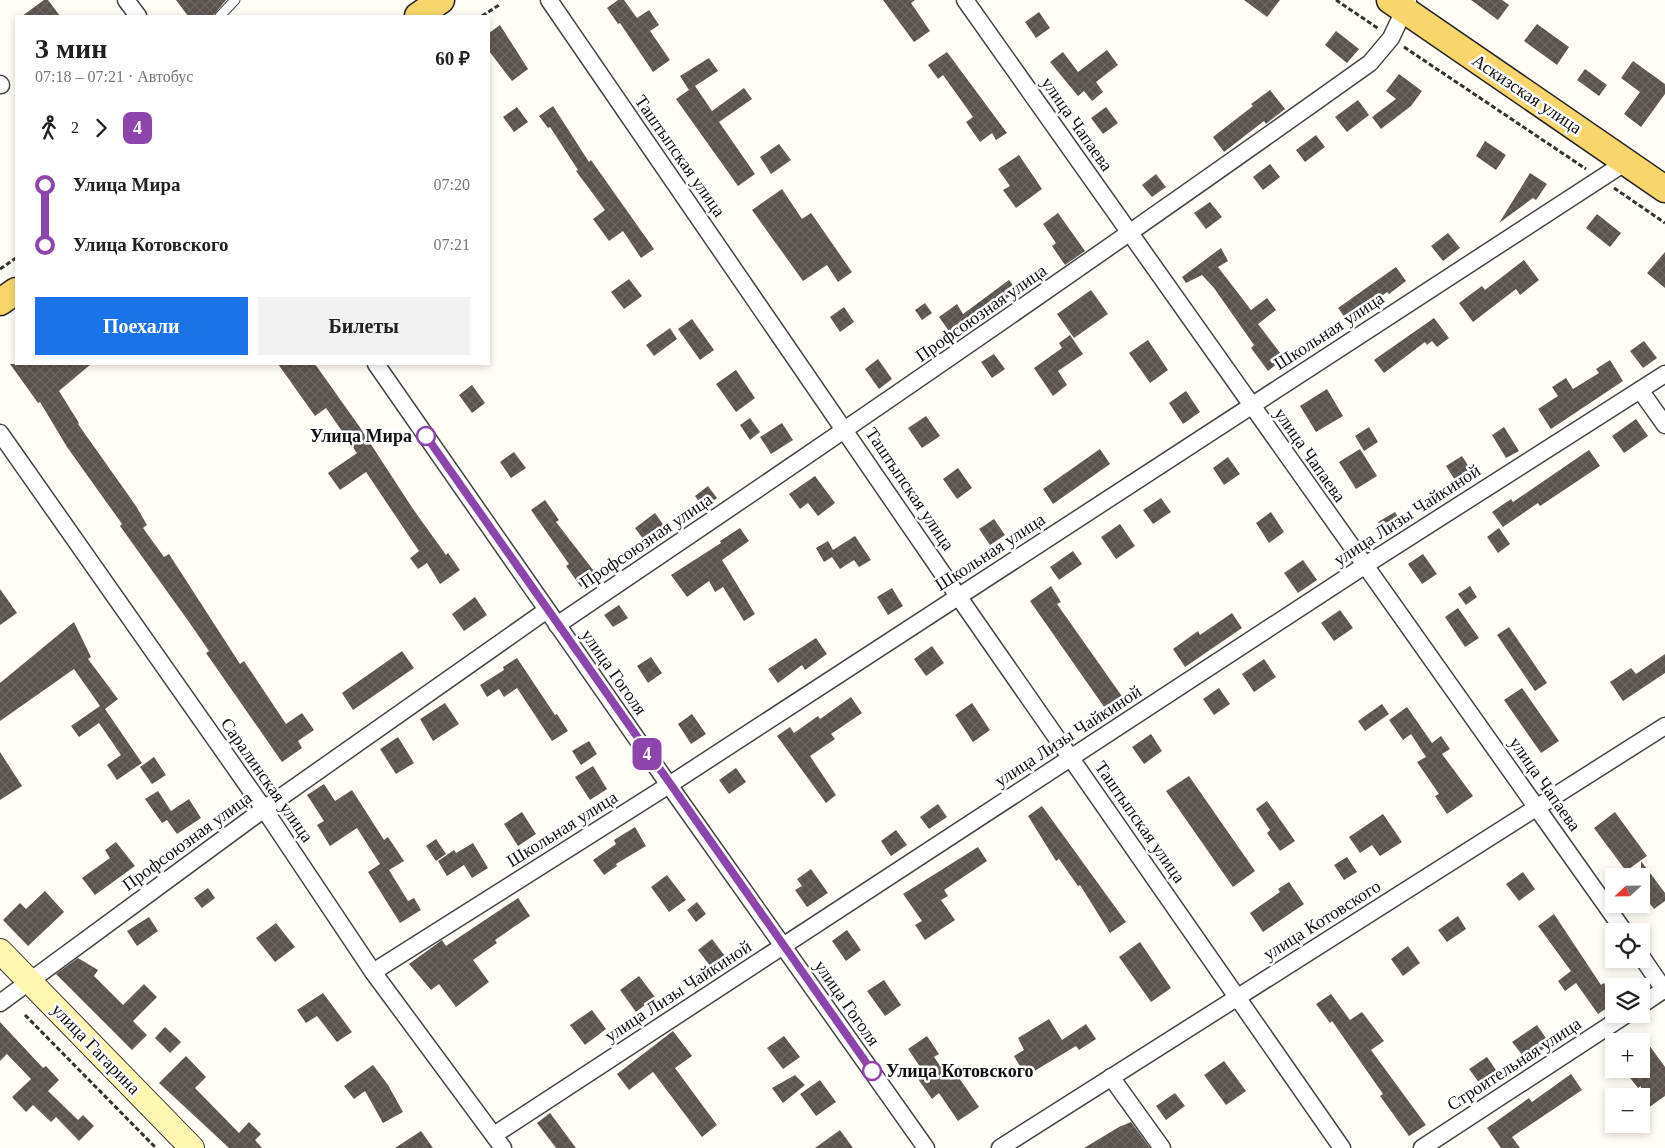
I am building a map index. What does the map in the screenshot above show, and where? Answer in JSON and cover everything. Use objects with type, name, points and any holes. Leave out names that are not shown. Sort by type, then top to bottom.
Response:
[{"type":"main road","points":[[420,15],[442,0]]},
{"type":"main road","name":"Аскизская улица","points":[[1401,3],[1665,189]]},
{"type":"main road","points":[[0,302],[15,292]]},
{"type":"street","points":[[126,0],[137,15]]},
{"type":"street","name":"Таштыпская улица","points":[[549,0],[958,596],[1342,1148]]},
{"type":"street","name":"улица Чапаева","points":[[965,0],[1618,923]]},
{"type":"street","name":"Профсоюзная улица","points":[[557,625],[846,431],[1130,234],[1370,63],[1391,38],[1401,3]]},
{"type":"street","name":"Школьная улица","points":[[373,972],[669,785],[1626,162]]},
{"type":"street","name":"улица Гоголя","points":[[377,365],[669,785],[926,1148]]},
{"type":"street","name":"улица Лизы Чайкиной","points":[[498,1142],[783,946],[1364,566],[1665,374]]},
{"type":"street","points":[[1640,390],[1665,425]]},
{"type":"street","name":"Саралинская улица","points":[[0,433],[264,809],[373,972],[498,1142]]},
{"type":"street","name":"Профсоюзная улица","points":[[0,1003],[264,809],[547,610]]},
{"type":"street","name":"улица Котовского","points":[[1000,1148],[1665,726]]},
{"type":"street","name":"улица Гагарина","points":[[0,951],[192,1148]]},
{"type":"street","points":[[1649,968],[1665,990],[1650,999]]},
{"type":"street","name":"Строительная улица","points":[[1422,1148],[1613,1023]]},
{"type":"street","points":[[1111,1078],[1162,1148]]},
{"type":"lane","points":[[221,15],[235,0]]},
{"type":"path","points":[[1336,0],[1665,223]]},
{"type":"path","points":[[484,15],[499,5]]},
{"type":"path","points":[[0,269],[15,259]]},
{"type":"path","points":[[25,1015],[156,1148]]},
{"type":"building","points":[[44,0],[48,0],[59,15],[23,15]]},
{"type":"building","points":[[176,0],[226,0],[214,15],[187,15]]},
{"type":"building","points":[[618,0],[624,0],[637,18],[649,10],[659,25],[650,31],[670,60],[653,72],[620,23],[618,24],[607,8]]},
{"type":"building","points":[[883,0],[915,0],[911,3],[930,31],[914,42]]},
{"type":"building","points":[[1244,0],[1280,0],[1267,17]]},
{"type":"building","points":[[1471,0],[1502,0],[1509,5],[1498,20]]},
{"type":"building","points":[[1039,12],[1050,28],[1036,38],[1025,22]]},
{"type":"building","points":[[1537,24],[1569,47],[1557,65],[1524,41]]},
{"type":"building","points":[[500,25],[528,69],[512,81],[490,52],[490,32]]},
{"type":"building","points":[[1336,31],[1359,49],[1347,63],[1325,45]]},
{"type":"building","points":[[1107,50],[1118,65],[1096,82],[1103,92],[1092,101],[1084,91],[1078,96],[1050,62],[1063,52],[1078,72]]},
{"type":"building","points":[[947,52],[1007,133],[996,140],[992,133],[980,142],[966,122],[973,117],[943,75],[938,79],[928,65]]},
{"type":"building","points":[[709,58],[718,71],[695,86],[712,111],[744,88],[752,99],[719,122],[755,174],[738,186],[676,99],[689,90],[680,76]]},
{"type":"building","points":[[1633,61],[1665,84],[1665,94],[1641,127],[1624,114],[1640,92],[1621,78]]},
{"type":"building","points":[[1585,69],[1607,85],[1599,96],[1577,80]]},
{"type":"building","points":[[1399,74],[1422,91],[1411,106],[1381,129],[1372,117],[1396,99],[1386,91]]},
{"type":"building","points":[[1270,90],[1285,109],[1266,124],[1264,121],[1224,152],[1213,137],[1253,106],[1251,104]]},
{"type":"building","points":[[1358,100],[1369,115],[1347,132],[1335,117]]},
{"type":"building","points":[[553,106],[589,162],[591,160],[654,249],[641,258],[623,231],[609,241],[593,219],[605,210],[576,171],[578,170],[550,127],[548,128],[539,116]]},
{"type":"building","points":[[517,107],[528,122],[514,132],[503,117]]},
{"type":"building","points":[[1106,107],[1118,123],[1103,134],[1091,118]]},
{"type":"building","points":[[1316,135],[1325,147],[1305,162],[1296,150]]},
{"type":"building","points":[[1485,141],[1506,155],[1496,170],[1476,156]]},
{"type":"building","points":[[779,144],[791,160],[771,174],[760,157]]},
{"type":"building","points":[[1019,155],[1042,189],[1016,208],[1003,190],[1010,186],[998,169]]},
{"type":"building","points":[[1270,164],[1280,177],[1263,190],[1253,177]]},
{"type":"building","points":[[1530,173],[1547,184],[1536,200],[1533,198],[1499,223]]},
{"type":"building","points":[[1156,174],[1166,187],[1152,197],[1142,185]]},
{"type":"building","points":[[782,189],[802,219],[811,213],[852,272],[838,282],[827,265],[803,281],[752,210]]},
{"type":"building","points":[[1210,202],[1222,217],[1206,229],[1194,213]]},
{"type":"building","points":[[1058,213],[1085,251],[1065,265],[1052,246],[1056,243],[1043,224]]},
{"type":"building","points":[[1597,214],[1621,233],[1610,247],[1586,228]]},
{"type":"building","points":[[1448,233],[1460,248],[1443,261],[1431,246]]},
{"type":"building","points":[[1221,248],[1228,261],[1218,267],[1251,310],[1267,298],[1276,310],[1258,324],[1284,358],[1268,371],[1251,348],[1254,345],[1214,288],[1202,275],[1186,283],[1182,277]]},
{"type":"building","points":[[1665,252],[1665,288],[1647,273]]},
{"type":"building","points":[[1524,260],[1539,280],[1520,295],[1516,289],[1473,322],[1459,303],[1482,286],[1485,290]]},
{"type":"building","points":[[1396,267],[1406,281],[1389,294],[1387,292],[1348,322],[1338,308]]},
{"type":"building","points":[[629,279],[642,296],[624,309],[611,292]]},
{"type":"building","points":[[1009,280],[1017,291],[953,337],[939,317],[957,304],[963,314]]},
{"type":"building","points":[[1091,290],[1108,314],[1074,338],[1057,314]]},
{"type":"building","points":[[925,303],[932,313],[922,320],[915,310]]},
{"type":"building","points":[[844,307],[854,322],[840,332],[830,317]]},
{"type":"building","points":[[1434,318],[1449,338],[1437,347],[1432,341],[1427,345],[1425,342],[1384,373],[1374,360]]},
{"type":"building","points":[[692,319],[714,350],[700,360],[678,329]]},
{"type":"building","points":[[670,328],[677,339],[654,356],[646,345]]},
{"type":"building","points":[[1070,335],[1083,354],[1058,371],[1067,385],[1053,396],[1034,368],[1062,348],[1059,343]]},
{"type":"building","points":[[1148,340],[1168,370],[1150,383],[1129,353]]},
{"type":"building","points":[[1644,341],[1657,358],[1643,368],[1630,351]]},
{"type":"building","points":[[994,354],[1005,369],[992,378],[981,362]]},
{"type":"building","points":[[878,359],[892,379],[879,389],[865,369]]},
{"type":"building","points":[[1610,360],[1623,381],[1551,429],[1538,409],[1558,396],[1552,387],[1566,378],[1573,389],[1599,373],[1596,369]]},
{"type":"building","points":[[10,364],[90,365],[59,391],[78,424],[136,506],[147,525],[143,528],[164,557],[169,554],[240,664],[244,661],[286,724],[302,713],[314,730],[298,741],[302,748],[282,762],[206,653],[209,651],[120,526],[122,524],[67,447],[40,402],[38,403]]},
{"type":"building","points":[[279,365],[316,365],[359,426],[413,509],[446,555],[448,553],[460,570],[440,584],[427,563],[418,569],[410,558],[419,551],[366,472],[340,490],[328,473],[357,453],[326,408],[315,416]]},
{"type":"building","points":[[736,370],[755,398],[736,412],[716,384]]},
{"type":"building","points":[[472,385],[485,403],[472,413],[459,395]]},
{"type":"building","points":[[1327,389],[1343,416],[1316,432],[1300,406]]},
{"type":"building","points":[[1186,391],[1200,412],[1183,424],[1169,403]]},
{"type":"building","points":[[926,416],[940,436],[922,448],[908,428]]},
{"type":"building","points":[[750,418],[760,432],[750,440],[740,425]]},
{"type":"building","points":[[1636,419],[1648,436],[1624,453],[1612,436]]},
{"type":"building","points":[[782,423],[793,440],[771,454],[760,437]]},
{"type":"building","points":[[1369,427],[1378,442],[1364,451],[1355,436]]},
{"type":"building","points":[[1504,427],[1519,451],[1506,458],[1492,435]]},
{"type":"building","points":[[1100,449],[1110,464],[1053,504],[1043,489]]},
{"type":"building","points":[[1360,449],[1377,476],[1356,489],[1339,462]]},
{"type":"building","points":[[1589,450],[1600,466],[1540,506],[1538,503],[1503,527],[1492,512],[1511,499],[1513,502]]},
{"type":"building","points":[[514,452],[526,468],[511,478],[500,462]]},
{"type":"building","points":[[1462,456],[1476,478],[1460,488],[1446,466]]},
{"type":"building","points":[[1228,457],[1240,474],[1224,485],[1213,468]]},
{"type":"building","points":[[958,468],[972,488],[957,499],[943,479]]},
{"type":"building","points":[[815,476],[835,503],[818,516],[808,503],[800,509],[789,494]]},
{"type":"building","points":[[708,486],[717,498],[703,508],[695,496]]},
{"type":"building","points":[[1161,498],[1171,512],[1153,524],[1143,510]]},
{"type":"building","points":[[545,500],[559,520],[556,522],[597,575],[581,587],[566,566],[569,564],[531,510]]},
{"type":"building","points":[[1271,512],[1284,532],[1269,543],[1256,523]]},
{"type":"building","points":[[1395,512],[1403,525],[1387,536],[1378,522]]},
{"type":"building","points":[[655,513],[667,530],[647,544],[635,528]]},
{"type":"building","points":[[994,519],[1005,535],[990,545],[979,529]]},
{"type":"building","points":[[1120,524],[1135,546],[1116,559],[1101,537]]},
{"type":"building","points":[[740,528],[749,541],[722,560],[755,614],[744,621],[723,587],[715,592],[709,581],[687,597],[671,575],[721,543],[720,541]]},
{"type":"building","points":[[1499,528],[1510,544],[1498,553],[1487,537]]},
{"type":"building","points":[[855,536],[871,560],[859,567],[854,560],[840,569],[832,557],[824,562],[816,548],[828,541],[833,550]]},
{"type":"building","points":[[1073,551],[1082,564],[1059,580],[1050,567]]},
{"type":"building","points":[[1423,554],[1437,574],[1422,584],[1408,564]]},
{"type":"building","points":[[1303,560],[1317,580],[1298,593],[1284,573]]},
{"type":"building","points":[[1051,586],[1061,602],[1057,604],[1126,702],[1109,714],[1030,601]]},
{"type":"building","points":[[1470,586],[1477,597],[1466,605],[1458,594]]},
{"type":"building","points":[[892,588],[903,606],[888,615],[877,597]]},
{"type":"building","points":[[0,589],[17,613],[0,625]]},
{"type":"building","points":[[475,597],[487,615],[464,631],[452,614]]},
{"type":"building","points":[[619,605],[628,618],[613,627],[604,615]]},
{"type":"building","points":[[1458,608],[1479,638],[1465,647],[1445,617]]},
{"type":"building","points":[[1340,610],[1353,628],[1334,641],[1321,623]]},
{"type":"building","points":[[1232,613],[1242,628],[1185,667],[1173,649],[1198,631],[1200,635]]},
{"type":"building","points":[[74,622],[91,657],[88,659],[118,699],[105,709],[142,763],[117,780],[107,765],[121,755],[99,723],[79,737],[71,726],[100,706],[74,669],[0,721],[0,683]]},
{"type":"building","points":[[1509,627],[1547,683],[1535,691],[1497,635]]},
{"type":"building","points":[[816,638],[827,654],[805,670],[802,665],[778,683],[768,669]]},
{"type":"building","points":[[932,646],[944,663],[926,676],[914,659]]},
{"type":"building","points":[[402,651],[414,668],[353,710],[342,693]]},
{"type":"building","points":[[1665,654],[1665,673],[1623,701],[1610,682],[1631,668],[1636,674]]},
{"type":"building","points":[[651,657],[662,673],[648,683],[637,666]]},
{"type":"building","points":[[517,658],[568,731],[552,741],[517,688],[504,697],[499,689],[487,697],[480,685],[504,670],[503,667]]},
{"type":"building","points":[[1264,659],[1276,677],[1254,692],[1242,674]]},
{"type":"building","points":[[1219,688],[1230,704],[1214,715],[1203,699]]},
{"type":"building","points":[[1522,688],[1559,741],[1541,753],[1504,700]]},
{"type":"building","points":[[851,697],[862,713],[831,734],[835,739],[810,756],[836,795],[826,803],[777,736],[790,727],[794,733],[818,716],[820,719]]},
{"type":"building","points":[[445,703],[459,724],[433,741],[420,719]]},
{"type":"building","points":[[972,703],[990,730],[973,742],[955,715]]},
{"type":"building","points":[[1382,704],[1389,714],[1365,731],[1358,721]]},
{"type":"building","points":[[1407,707],[1432,743],[1441,736],[1450,749],[1442,754],[1473,796],[1447,814],[1435,796],[1439,794],[1417,762],[1426,757],[1411,734],[1403,740],[1389,720]]},
{"type":"building","points":[[692,714],[706,734],[691,744],[678,724]]},
{"type":"building","points":[[1151,734],[1162,751],[1144,764],[1132,747]]},
{"type":"building","points":[[398,737],[414,763],[396,774],[380,749]]},
{"type":"building","points":[[589,741],[597,754],[581,765],[572,751]]},
{"type":"building","points":[[0,752],[22,786],[0,800]]},
{"type":"building","points":[[154,757],[166,775],[152,784],[140,767]]},
{"type":"building","points":[[593,766],[607,789],[590,800],[575,777]]},
{"type":"building","points":[[736,768],[746,782],[729,794],[719,780]]},
{"type":"building","points":[[1189,776],[1255,871],[1233,887],[1166,791]]},
{"type":"building","points":[[324,784],[335,801],[352,790],[384,840],[388,837],[404,861],[389,870],[408,901],[414,898],[421,910],[400,923],[368,872],[380,864],[357,828],[330,846],[317,825],[324,821],[307,795]]},
{"type":"building","points":[[158,791],[171,811],[189,799],[201,818],[177,834],[167,820],[162,823],[145,799]]},
{"type":"building","points":[[1267,801],[1295,841],[1280,851],[1267,833],[1270,830],[1256,809]]},
{"type":"building","points":[[938,804],[947,817],[929,829],[920,817]]},
{"type":"building","points":[[1042,806],[1126,922],[1110,933],[1080,885],[1078,886],[1059,859],[1056,861],[1028,816]]},
{"type":"building","points":[[522,812],[536,834],[518,846],[504,824]]},
{"type":"building","points":[[1615,812],[1647,856],[1630,868],[1624,868],[1594,828]]},
{"type":"building","points":[[1383,814],[1402,842],[1380,856],[1372,845],[1360,853],[1349,837]]},
{"type":"building","points":[[635,827],[646,846],[616,864],[617,866],[604,875],[593,860],[616,844],[614,840]]},
{"type":"building","points":[[896,830],[907,845],[891,856],[881,841]]},
{"type":"building","points":[[436,839],[446,854],[436,861],[426,846]]},
{"type":"building","points":[[116,842],[135,866],[95,895],[82,878],[110,858],[105,850]]},
{"type":"building","points":[[473,843],[488,868],[472,878],[464,865],[447,876],[438,861],[454,850],[456,853]]},
{"type":"building","points":[[978,847],[987,861],[944,890],[948,896],[941,900],[955,920],[925,940],[915,925],[922,921],[903,894]]},
{"type":"building","points":[[1347,857],[1357,872],[1344,880],[1334,865]]},
{"type":"building","points":[[1641,861],[1646,868],[1641,868]]},
{"type":"building","points":[[811,869],[828,893],[807,907],[795,890],[802,886],[797,879]]},
{"type":"building","points":[[1523,872],[1535,889],[1519,901],[1506,884]]},
{"type":"building","points":[[1650,873],[1665,893],[1665,901],[1654,909],[1650,904]]},
{"type":"building","points":[[667,875],[686,900],[669,912],[651,887]]},
{"type":"building","points":[[1289,882],[1304,904],[1263,932],[1250,913],[1280,892],[1278,889]]},
{"type":"building","points":[[208,888],[215,898],[202,908],[194,898]]},
{"type":"building","points":[[45,891],[64,912],[28,946],[3,920],[20,903],[26,909]]},
{"type":"building","points":[[518,898],[530,916],[495,940],[497,943],[473,960],[489,982],[456,1007],[439,984],[431,990],[409,964],[442,940],[446,946]]},
{"type":"building","points":[[697,902],[706,914],[696,922],[687,910]]},
{"type":"building","points":[[1554,914],[1601,985],[1605,984],[1605,1009],[1598,1014],[1576,983],[1565,991],[1558,981],[1571,971],[1538,926]]},
{"type":"building","points":[[1458,916],[1466,929],[1447,942],[1438,930]]},
{"type":"building","points":[[149,917],[158,931],[137,946],[127,931]]},
{"type":"building","points":[[276,923],[295,947],[275,962],[256,938]]},
{"type":"building","points":[[847,930],[861,950],[846,961],[832,941]]},
{"type":"building","points":[[712,939],[725,956],[711,967],[698,950]]},
{"type":"building","points":[[1140,942],[1171,988],[1151,1002],[1119,957]]},
{"type":"building","points":[[1408,946],[1420,963],[1403,976],[1391,959]]},
{"type":"building","points":[[78,958],[98,970],[94,976],[123,1005],[144,984],[157,997],[133,1021],[147,1035],[132,1050],[56,974]]},
{"type":"building","points":[[639,976],[655,997],[636,1012],[620,990]]},
{"type":"building","points":[[884,980],[901,1005],[885,1016],[867,991]]},
{"type":"building","points":[[323,993],[352,1032],[337,1042],[317,1016],[306,1023],[297,1010]]},
{"type":"building","points":[[1331,994],[1350,1020],[1362,1012],[1384,1041],[1371,1050],[1426,1125],[1409,1136],[1380,1096],[1383,1094],[1332,1021],[1330,1023],[1316,1004]]},
{"type":"building","points":[[592,1010],[606,1029],[585,1045],[570,1025]]},
{"type":"building","points":[[1049,1019],[1062,1040],[1086,1024],[1096,1039],[1079,1050],[1076,1046],[1026,1076],[1014,1056],[1024,1050],[1018,1038]]},
{"type":"building","points":[[0,1022],[43,1068],[46,1066],[59,1080],[48,1091],[78,1120],[83,1115],[94,1126],[79,1141],[56,1117],[51,1122],[33,1105],[26,1112],[12,1097],[31,1079],[7,1054],[0,1061]]},
{"type":"building","points":[[1537,1025],[1550,1044],[1527,1061],[1512,1042]]},
{"type":"building","points":[[165,1027],[181,1042],[170,1053],[155,1038]]},
{"type":"building","points":[[673,1031],[692,1056],[675,1068],[717,1125],[702,1137],[653,1072],[629,1090],[617,1074]]},
{"type":"building","points":[[784,1036],[800,1057],[783,1069],[767,1048]]},
{"type":"building","points":[[927,1036],[939,1054],[934,1057],[950,1080],[957,1075],[979,1107],[958,1121],[939,1093],[932,1099],[918,1079],[925,1074],[908,1049]]},
{"type":"building","points":[[1650,1046],[1665,1067],[1665,1096],[1650,1107],[1650,1088],[1641,1088],[1641,1086],[1638,1088],[1630,1078],[1650,1078]]},
{"type":"building","points":[[186,1056],[206,1077],[195,1088],[239,1133],[249,1122],[261,1134],[255,1140],[262,1148],[229,1148],[159,1083]]},
{"type":"building","points":[[1487,1057],[1500,1076],[1483,1088],[1469,1069]]},
{"type":"building","points":[[1224,1061],[1246,1091],[1226,1105],[1204,1075]]},
{"type":"building","points":[[373,1065],[388,1085],[403,1112],[383,1123],[365,1091],[354,1099],[344,1086]]},
{"type":"building","points":[[1571,1074],[1582,1090],[1512,1137],[1520,1148],[1501,1148],[1487,1128],[1529,1098],[1532,1102]]},
{"type":"building","points":[[795,1075],[805,1085],[783,1103],[772,1088]]},
{"type":"building","points":[[820,1080],[836,1102],[816,1116],[800,1094]]},
{"type":"building","points":[[1175,1093],[1185,1106],[1166,1120],[1156,1106]]},
{"type":"building","points":[[550,1113],[576,1148],[556,1148],[537,1123]]},
{"type":"building","points":[[1131,1122],[1150,1148],[1084,1148],[1119,1127]]},
{"type":"building","points":[[840,1130],[853,1148],[815,1148]]},
{"type":"building","points":[[421,1131],[433,1148],[395,1148]]},
{"type":"bus line","name":"4","points":[[426,436],[669,785],[872,1071]]},
{"type":"place","name":"Улица Мира","points":[[426,436]]},
{"type":"place","name":"Улица Котовского","points":[[872,1071]]}]
